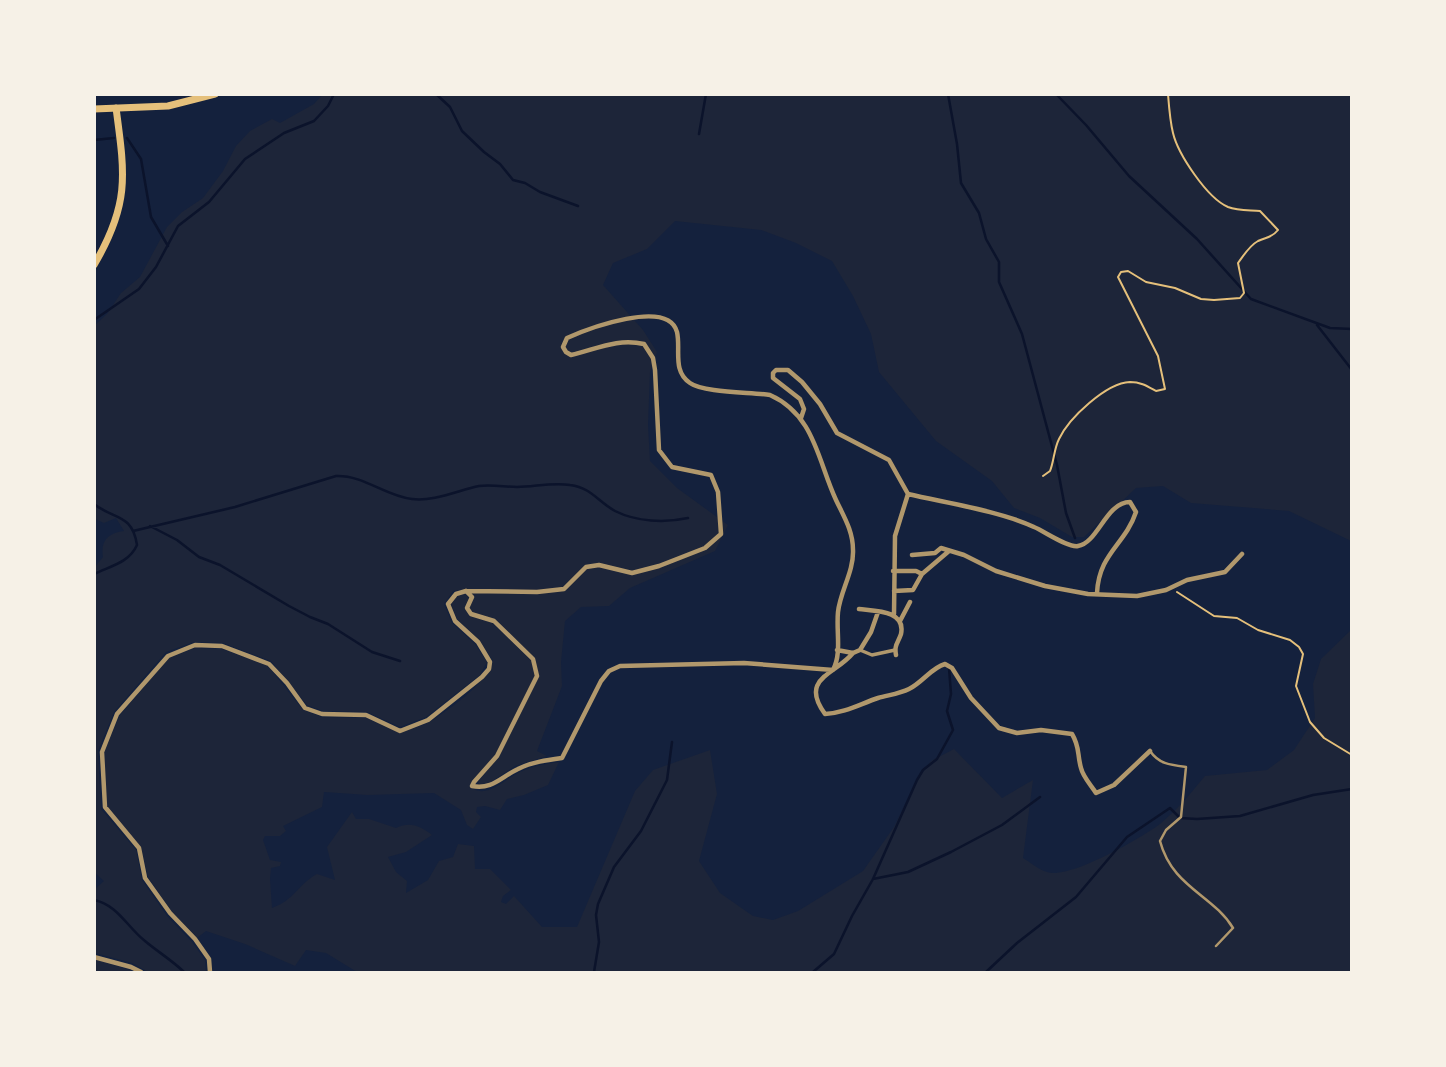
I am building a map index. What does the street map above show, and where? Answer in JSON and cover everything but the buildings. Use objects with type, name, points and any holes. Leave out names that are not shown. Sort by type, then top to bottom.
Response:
[{"type":"main road","points":[[94,109],[178,105],[215,94]]},
{"type":"main road","points":[[94,265],[116,223],[122,202],[123,159],[117,108]]},
{"type":"street","points":[[210,972],[209,958],[170,913],[145,878],[139,848],[105,807],[102,751],[117,714],[168,656],[195,645],[222,646],[269,664],[305,708],[323,714],[366,715],[400,731],[428,720],[489,669],[491,662],[478,642],[455,621],[448,604],[456,594],[466,591],[537,592],[564,589],[586,567],[599,565],[632,573],[659,566],[705,548],[721,534],[718,492],[711,475],[672,467],[659,450],[656,370],[653,358],[644,344],[613,342],[571,355],[563,346],[569,337],[631,318],[664,319],[674,326],[677,332],[678,360],[690,383],[702,388],[770,395],[778,398],[801,418],[813,437],[836,501],[845,515],[852,542],[853,557],[838,614],[839,659],[833,670]]},
{"type":"street","points":[[801,418],[804,409],[800,399],[773,378],[776,370],[788,370],[802,382],[820,404],[837,433],[889,460],[908,494],[1032,526],[1071,546],[1079,547],[1087,542],[1115,508],[1123,502],[1130,502],[1136,512],[1133,521],[1101,567],[1097,593]]},
{"type":"street","points":[[900,621],[894,614],[895,536],[908,494]]},
{"type":"street","points":[[912,555],[934,553],[942,548],[1015,578],[1088,594],[1137,596],[1166,590],[1186,580],[1225,572],[1242,554]]},
{"type":"street","points":[[894,590],[912,591],[922,574],[949,551]]},
{"type":"street","points":[[893,570],[916,571],[922,574]]},
{"type":"street","points":[[466,591],[472,597],[467,608],[471,614],[494,621],[533,659],[537,676],[497,756],[472,786],[492,786],[516,769],[562,758],[601,681],[609,671],[620,666],[744,663],[833,670]]},
{"type":"street","points":[[860,650],[872,655],[896,653],[896,642],[901,632],[900,621],[910,602]]},
{"type":"street","points":[[859,609],[894,614]]},
{"type":"street","points":[[878,612],[871,632],[860,650],[822,676],[816,694],[825,714],[837,713],[900,693],[922,680],[938,666],[949,665],[971,698],[999,728],[1017,733],[1041,730],[1072,734],[1079,746],[1083,774],[1096,793],[1114,785],[1150,751]]},
{"type":"street","points":[[837,650],[853,653]]},
{"type":"street","points":[[94,957],[141,972]]},
{"type":"lane","points":[[1150,751],[1155,759],[1164,764],[1186,767],[1181,817],[1166,830],[1160,841],[1163,852],[1183,882],[1227,919],[1233,928],[1216,946]]},
{"type":"path","points":[[1043,476],[1050,471],[1055,447],[1071,419],[1106,392],[1121,383],[1132,382],[1141,383],[1156,391],[1165,389],[1158,356],[1118,277],[1121,272],[1128,271],[1146,282],[1175,288],[1201,299],[1240,298],[1244,293],[1238,263],[1246,251],[1258,242],[1274,236],[1278,230],[1260,211],[1230,208],[1208,191],[1173,135],[1168,94]]},
{"type":"path","points":[[1166,590],[1191,599],[1214,616],[1237,618],[1258,630],[1290,640],[1299,647],[1303,654],[1296,686],[1310,722],[1324,738],[1352,755]]},
{"type":"shaded area","points":[[322,95],[1351,95],[1351,541],[1289,511],[1191,503],[1163,486],[1136,488],[1084,537],[1072,537],[1040,518],[1014,508],[992,481],[936,441],[879,372],[871,334],[832,261],[761,230],[675,221],[647,249],[613,263],[603,285],[643,330],[657,352],[650,372],[650,461],[677,488],[728,525],[715,551],[630,588],[609,606],[581,607],[565,621],[561,662],[562,686],[537,751],[547,756],[515,766],[491,782],[480,785],[478,782],[498,757],[539,676],[535,658],[495,620],[472,613],[469,607],[474,597],[466,589],[453,591],[444,604],[452,623],[475,644],[487,662],[480,675],[426,717],[400,727],[367,712],[323,711],[307,705],[271,661],[223,643],[194,642],[166,652],[114,712],[98,751],[101,809],[136,850],[142,880],[167,916],[205,960],[206,972],[148,972],[132,963],[95,953],[95,889],[104,881],[94,872],[94,568],[103,557],[103,546],[107,538],[124,531],[116,518],[104,523],[95,519],[95,325],[107,314],[121,293],[140,277],[167,227],[182,212],[203,198],[223,171],[236,146],[250,131],[272,119],[280,123],[314,104]]},
{"type":"shaded area","points":[[465,594],[469,598],[464,608],[469,616],[492,623],[531,660],[535,676],[495,755],[469,786],[475,790],[488,790],[525,770],[559,762],[548,785],[507,799],[500,810],[477,807],[476,812],[481,817],[473,829],[467,825],[461,810],[434,793],[368,795],[324,792],[322,807],[283,826],[286,831],[280,836],[265,836],[263,840],[270,860],[281,862],[280,866],[271,868],[272,908],[317,874],[335,880],[327,847],[352,812],[356,819],[369,819],[396,828],[415,826],[432,835],[406,852],[388,857],[396,872],[407,881],[406,893],[428,880],[439,861],[453,857],[458,844],[474,846],[475,869],[490,869],[511,890],[503,896],[501,902],[506,904],[514,896],[542,927],[577,927],[635,791],[653,770],[710,750],[717,794],[699,861],[720,893],[753,916],[773,920],[798,911],[863,871],[894,827],[917,780],[931,761],[954,749],[1002,798],[1033,780],[1023,858],[1047,872],[1071,870],[1122,847],[1160,824],[1205,776],[1267,770],[1294,750],[1315,718],[1313,684],[1321,659],[1351,630],[1351,972],[357,972],[326,953],[306,950],[295,966],[245,944],[206,931],[197,938],[172,912],[148,877],[141,847],[107,806],[104,752],[120,715],[169,658],[195,648],[222,649],[268,666],[303,710],[322,717],[366,718],[400,733],[427,723],[448,710],[476,686],[490,669],[493,661],[479,640],[457,619],[451,604],[457,596]]},
{"type":"shaded area","points":[[94,959],[136,972],[95,972]]},
{"type":"waterway","points":[[94,320],[139,289],[156,267],[178,226],[209,202],[245,159],[284,133],[314,121],[328,106],[334,94]]},
{"type":"waterway","points":[[436,94],[450,107],[462,131],[500,164],[513,180],[578,206]]},
{"type":"waterway","points":[[699,134],[706,94]]},
{"type":"waterway","points":[[948,94],[961,183],[979,213],[986,239],[999,262],[999,282],[1022,334],[1057,465],[1066,513],[1075,538]]},
{"type":"waterway","points":[[1056,94],[1129,176],[1197,239],[1251,299],[1330,328],[1352,329]]},
{"type":"waterway","points":[[94,140],[114,138]]},
{"type":"waterway","points":[[127,138],[141,159],[151,217],[168,246]]},
{"type":"waterway","points":[[1317,325],[1352,370]]},
{"type":"waterway","points":[[133,531],[235,507],[336,476],[356,479],[412,499],[437,497],[484,485],[570,485],[584,489],[615,511],[632,517],[661,521],[688,518]]},
{"type":"waterway","points":[[94,504],[126,522],[135,535],[137,545],[124,560],[94,574]]},
{"type":"waterway","points":[[150,526],[177,540],[199,557],[220,565],[289,606],[328,624],[372,652],[400,661]]},
{"type":"waterway","points":[[813,972],[834,954],[873,879],[917,780],[923,770],[937,759],[953,730],[947,711],[951,694],[949,668]]},
{"type":"waterway","points":[[594,972],[599,942],[596,915],[598,904],[614,867],[641,831],[667,780],[672,742]]},
{"type":"waterway","points":[[986,972],[1017,943],[1076,897],[1127,837],[1170,808],[1180,818],[1240,816],[1313,795],[1352,789]]},
{"type":"waterway","points":[[873,879],[908,872],[951,852],[1002,825],[1040,797]]},
{"type":"waterway","points":[[94,900],[116,911],[150,945],[184,972]]}]
